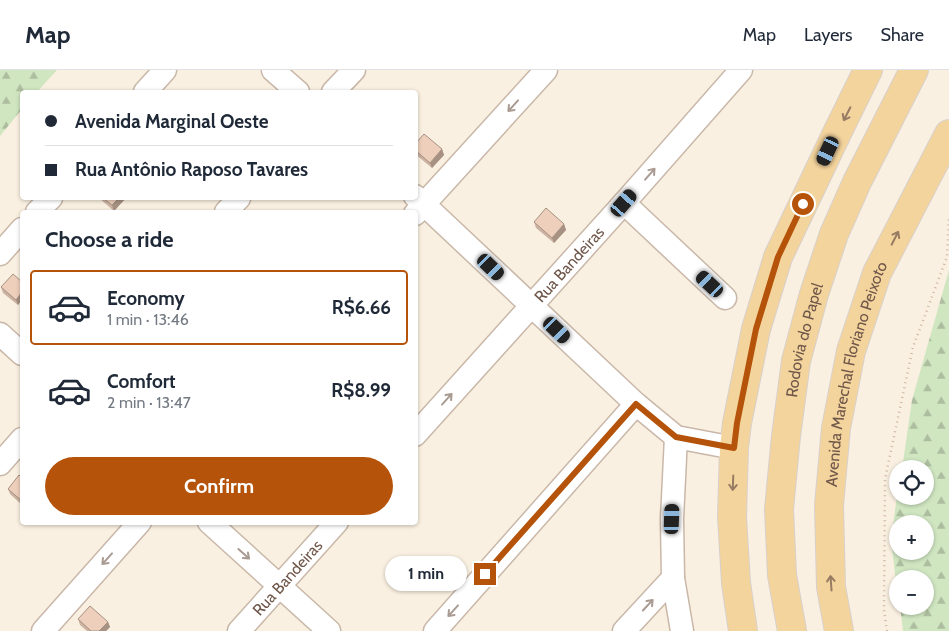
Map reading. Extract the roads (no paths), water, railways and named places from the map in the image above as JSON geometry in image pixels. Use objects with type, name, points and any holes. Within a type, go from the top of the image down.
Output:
[{"type":"main road","points":[[743,631],[736,583],[732,517],[734,448],[737,423],[756,329],[778,257],[868,70]]},
{"type":"main road","name":"Rodovia do Papel","points":[[792,631],[782,575],[779,509],[796,361],[814,294],[834,234],[856,182],[914,70]]},
{"type":"main road","name":"Avenida Marechal Floriano Peixoto","points":[[839,631],[831,587],[829,505],[836,428],[851,351],[877,273],[949,134]]},
{"type":"street","points":[[147,90],[165,70]]},
{"type":"street","points":[[273,70],[296,90]]},
{"type":"street","points":[[335,90],[354,70]]},
{"type":"street","points":[[546,70],[418,204],[531,305],[636,404],[676,437],[734,448]]},
{"type":"street","name":"Rua Bandeiras","points":[[418,432],[741,70]]},
{"type":"street","points":[[40,210],[49,200]]},
{"type":"street","points":[[228,210],[237,200]]},
{"type":"street","points":[[624,203],[725,298]]},
{"type":"street","points":[[0,254],[20,231]]},
{"type":"street","points":[[0,334],[20,352]]},
{"type":"street","points":[[435,631],[636,404]]},
{"type":"street","points":[[676,437],[672,519],[673,578],[682,631]]},
{"type":"street","points":[[0,464],[20,441]]},
{"type":"street","points":[[43,631],[137,525]]},
{"type":"street","points":[[212,525],[329,631]]},
{"type":"street","name":"Rua Bandeiras","points":[[239,631],[334,525]]},
{"type":"street","points":[[624,631],[673,578]]}]
